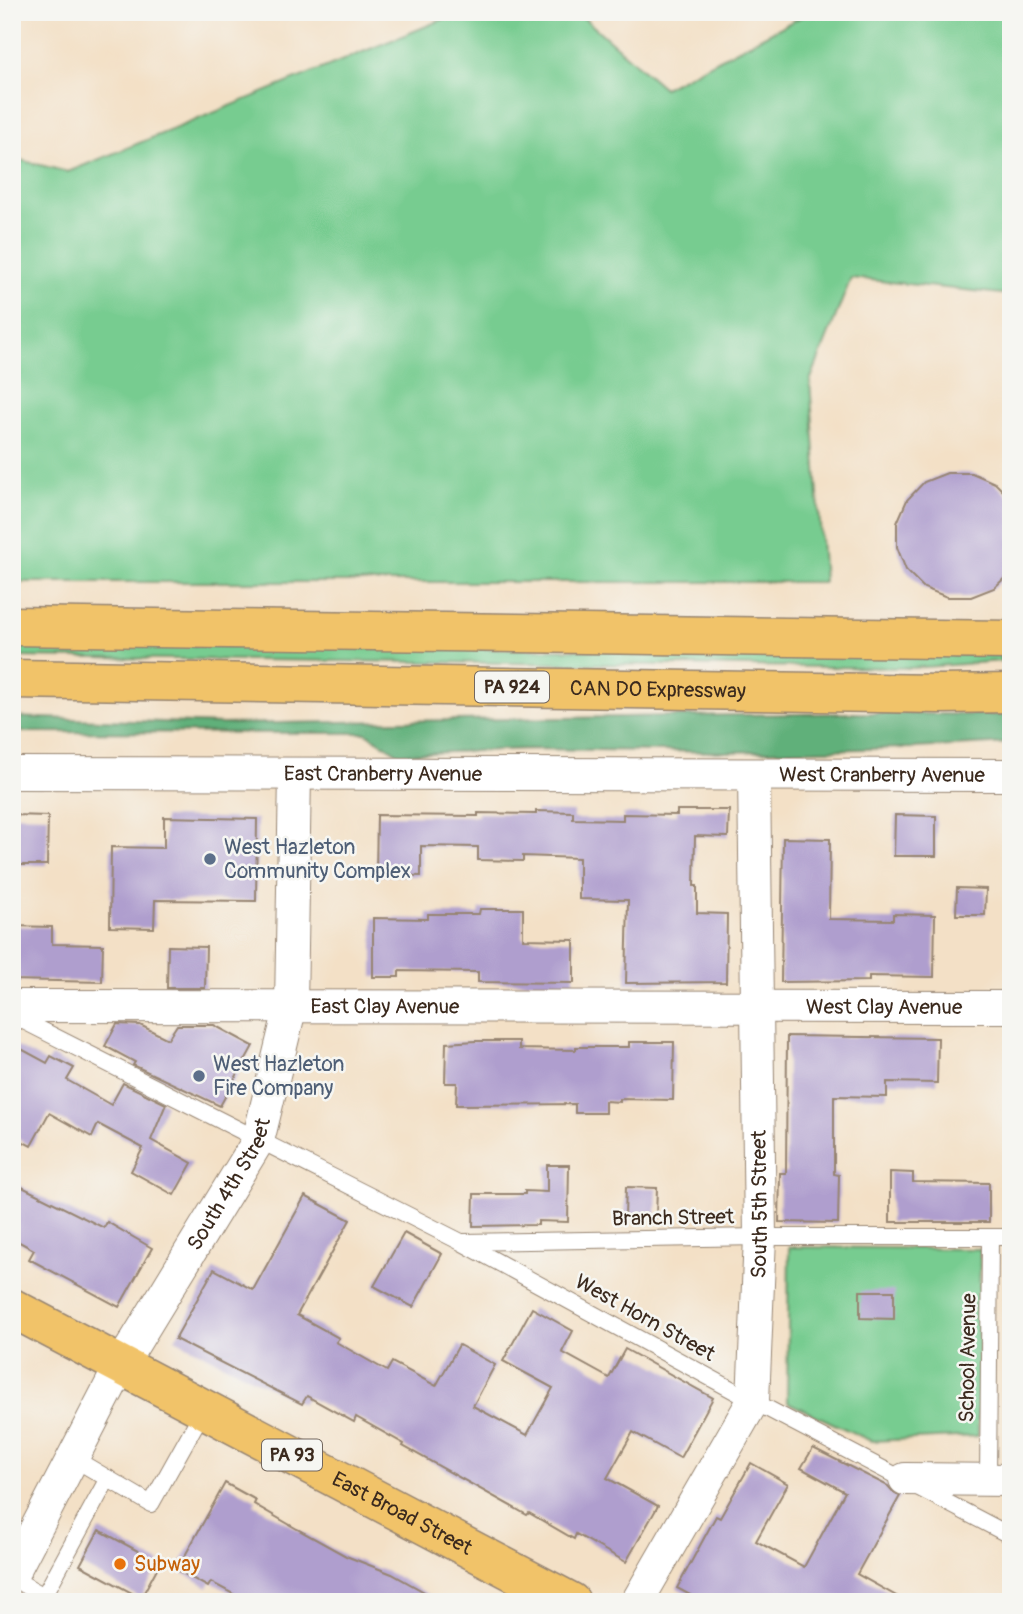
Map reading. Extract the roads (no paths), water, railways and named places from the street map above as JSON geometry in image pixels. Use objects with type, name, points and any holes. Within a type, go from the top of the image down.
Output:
[{"type":"main road","points":[[12,626],[1011,640]]},
{"type":"main road","name":"CAN DO Expressway","points":[[12,679],[1011,693]]},
{"type":"main road","name":"East Broad Street","points":[[12,1308],[571,1602]]},
{"type":"street","name":"East Cranberry Avenue","points":[[12,773],[754,775]]},
{"type":"street","name":"South 4th Street","points":[[12,1577],[121,1365],[258,1141],[291,1005],[295,774]]},
{"type":"street","name":"West Cranberry Avenue","points":[[754,775],[1011,775]]},
{"type":"street","name":"South 5th Street","points":[[637,1602],[753,1401],[761,1237],[754,775]]},
{"type":"street","name":"East Clay Avenue","points":[[12,1006],[757,1006]]},
{"type":"street","name":"West Clay Avenue","points":[[757,1006],[1011,1007]]},
{"type":"street","points":[[905,1479],[999,1480]]},
{"type":"lane","name":"West Horn Street","points":[[12,1015],[461,1242],[753,1401],[1011,1536]]},
{"type":"lane","name":"Branch Street","points":[[461,1242],[761,1237],[1011,1237]]},
{"type":"lane","name":"School Avenue","points":[[990,1237],[999,1480]]},
{"type":"lane","points":[[73,1458],[151,1504],[204,1409]]},
{"type":"lane","points":[[12,1577],[50,1599],[108,1478]]},
{"type":"place","name":"West Hazleton Community Complex","points":[[210,859]]},
{"type":"place","name":"West Hazleton Fire Company","points":[[199,1076]]},
{"type":"place","name":"Subway","points":[[120,1564]]}]
